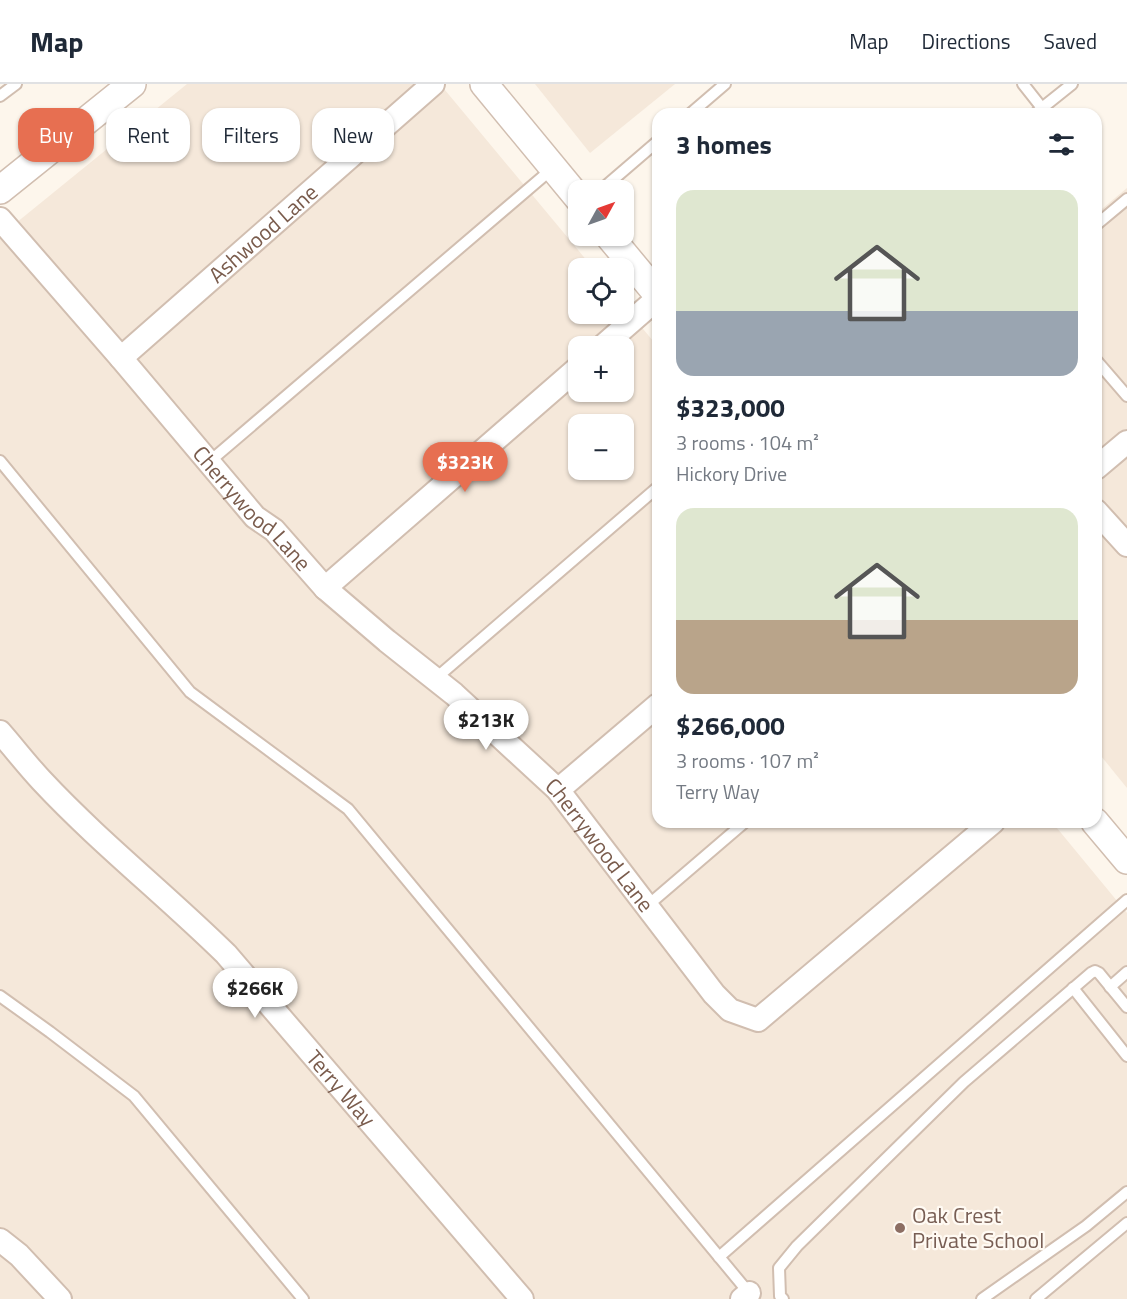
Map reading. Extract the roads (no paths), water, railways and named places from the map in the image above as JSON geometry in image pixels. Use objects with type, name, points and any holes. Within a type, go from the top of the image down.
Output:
[{"type":"street","points":[[3,182],[132,84]]},
{"type":"street","name":"Ashwood Lane","points":[[122,358],[433,84]]},
{"type":"street","points":[[483,84],[568,186]]},
{"type":"street","name":"Cherrywood Lane","points":[[0,219],[122,358],[255,517],[274,530],[325,588],[454,694],[558,790],[714,994],[730,1010],[758,1020],[986,828]]},
{"type":"street","points":[[617,246],[652,289]]},
{"type":"street","points":[[614,336],[652,301]]},
{"type":"street","points":[[325,588],[568,377]]},
{"type":"street","points":[[1102,463],[1127,442]]},
{"type":"street","points":[[1102,517],[1127,544]]},
{"type":"street","points":[[558,790],[652,710]]},
{"type":"street","name":"Terry Way","points":[[0,732],[41,780],[100,839],[186,915],[226,954],[522,1299]]},
{"type":"street","points":[[1100,828],[1127,860]]},
{"type":"street","points":[[0,1240],[19,1255],[60,1299]]},
{"type":"lane","points":[[0,96],[16,84]]},
{"type":"lane","points":[[697,108],[725,84]]},
{"type":"lane","points":[[1023,84],[1037,108]]},
{"type":"lane","points":[[1043,108],[1072,84]]},
{"type":"lane","points":[[613,180],[652,146]]},
{"type":"lane","points":[[209,462],[553,168]]},
{"type":"lane","points":[[1102,220],[1127,199]]},
{"type":"lane","points":[[1102,367],[1127,396]]},
{"type":"lane","points":[[0,461],[190,692],[348,809],[719,1257],[746,1296]]},
{"type":"lane","points":[[435,679],[652,492]]},
{"type":"lane","points":[[647,906],[738,828]]},
{"type":"lane","points":[[719,1257],[1127,900]]},
{"type":"lane","points":[[783,1299],[780,1296],[779,1268],[798,1246],[964,1082],[1072,988],[1095,971],[1127,1007]]},
{"type":"lane","points":[[1110,987],[1127,972]]},
{"type":"lane","points":[[1072,988],[1127,1056]]},
{"type":"lane","points":[[0,996],[134,1096],[303,1299]]},
{"type":"lane","points":[[982,1299],[1086,1226],[1127,1192]]},
{"type":"lane","points":[[1036,1299],[1127,1223]]},
{"type":"place","name":"Oak Crest Private School","points":[[900,1228]]}]
